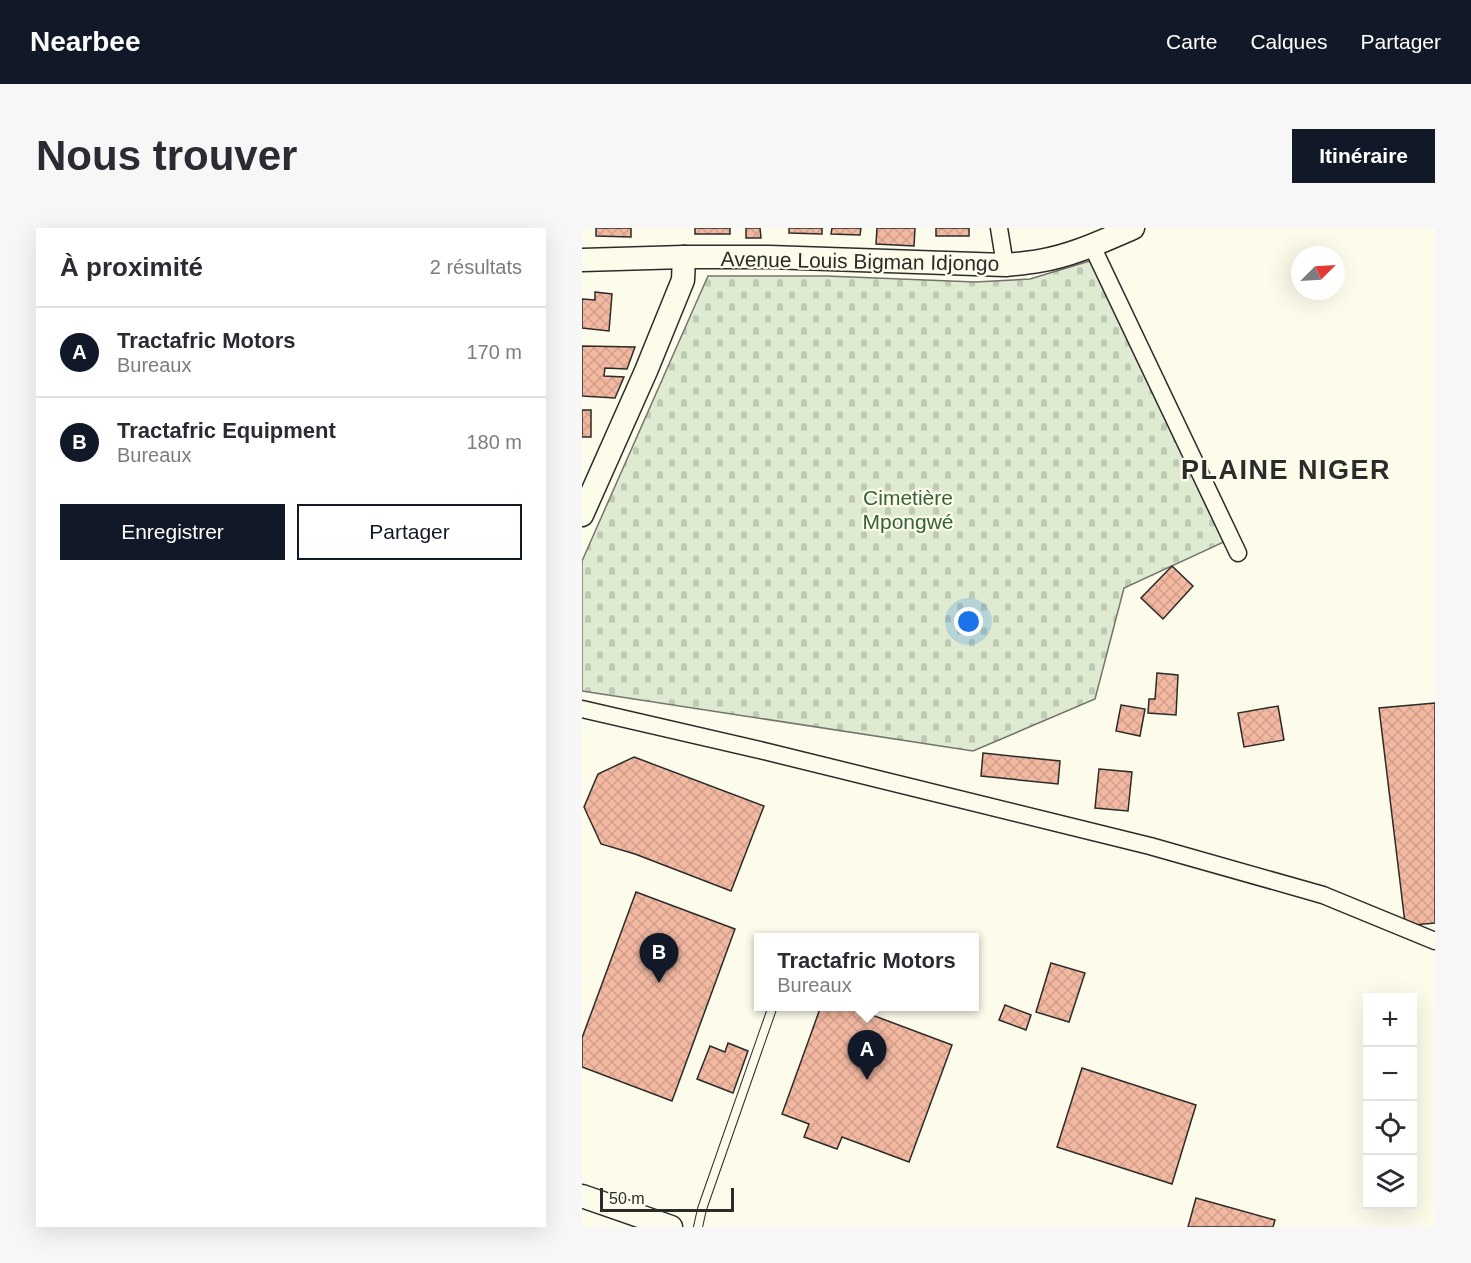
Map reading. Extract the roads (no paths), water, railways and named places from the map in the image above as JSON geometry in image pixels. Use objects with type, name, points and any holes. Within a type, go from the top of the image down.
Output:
[{"type":"main road","name":"Avenue Louis Bigman Idjongo","points":[[582,260],[684,257],[769,258],[1005,265],[1040,261],[1092,246],[1133,228]]},
{"type":"main road","points":[[582,515],[646,371],[683,280],[684,257]]},
{"type":"main road","points":[[582,1196],[671,1227]]},
{"type":"street","points":[[999,228],[1005,265]]},
{"type":"street","points":[[1092,246],[1238,553]]},
{"type":"street","points":[[582,709],[768,752],[1150,846],[1323,896],[1435,940]]},
{"type":"lane","points":[[698,1227],[702,1209],[771,1011]]},
{"type":"place","name":"Tractafric Equipment","points":[[659,983]]},
{"type":"place","name":"Tractafric Motors","points":[[867,1080]]},
{"type":"district","name":"PLAINE NIGER","points":[[1286,470]]},
{"type":"park label","name":"Cimetière Mpongwé","points":[[908,509]]}]
